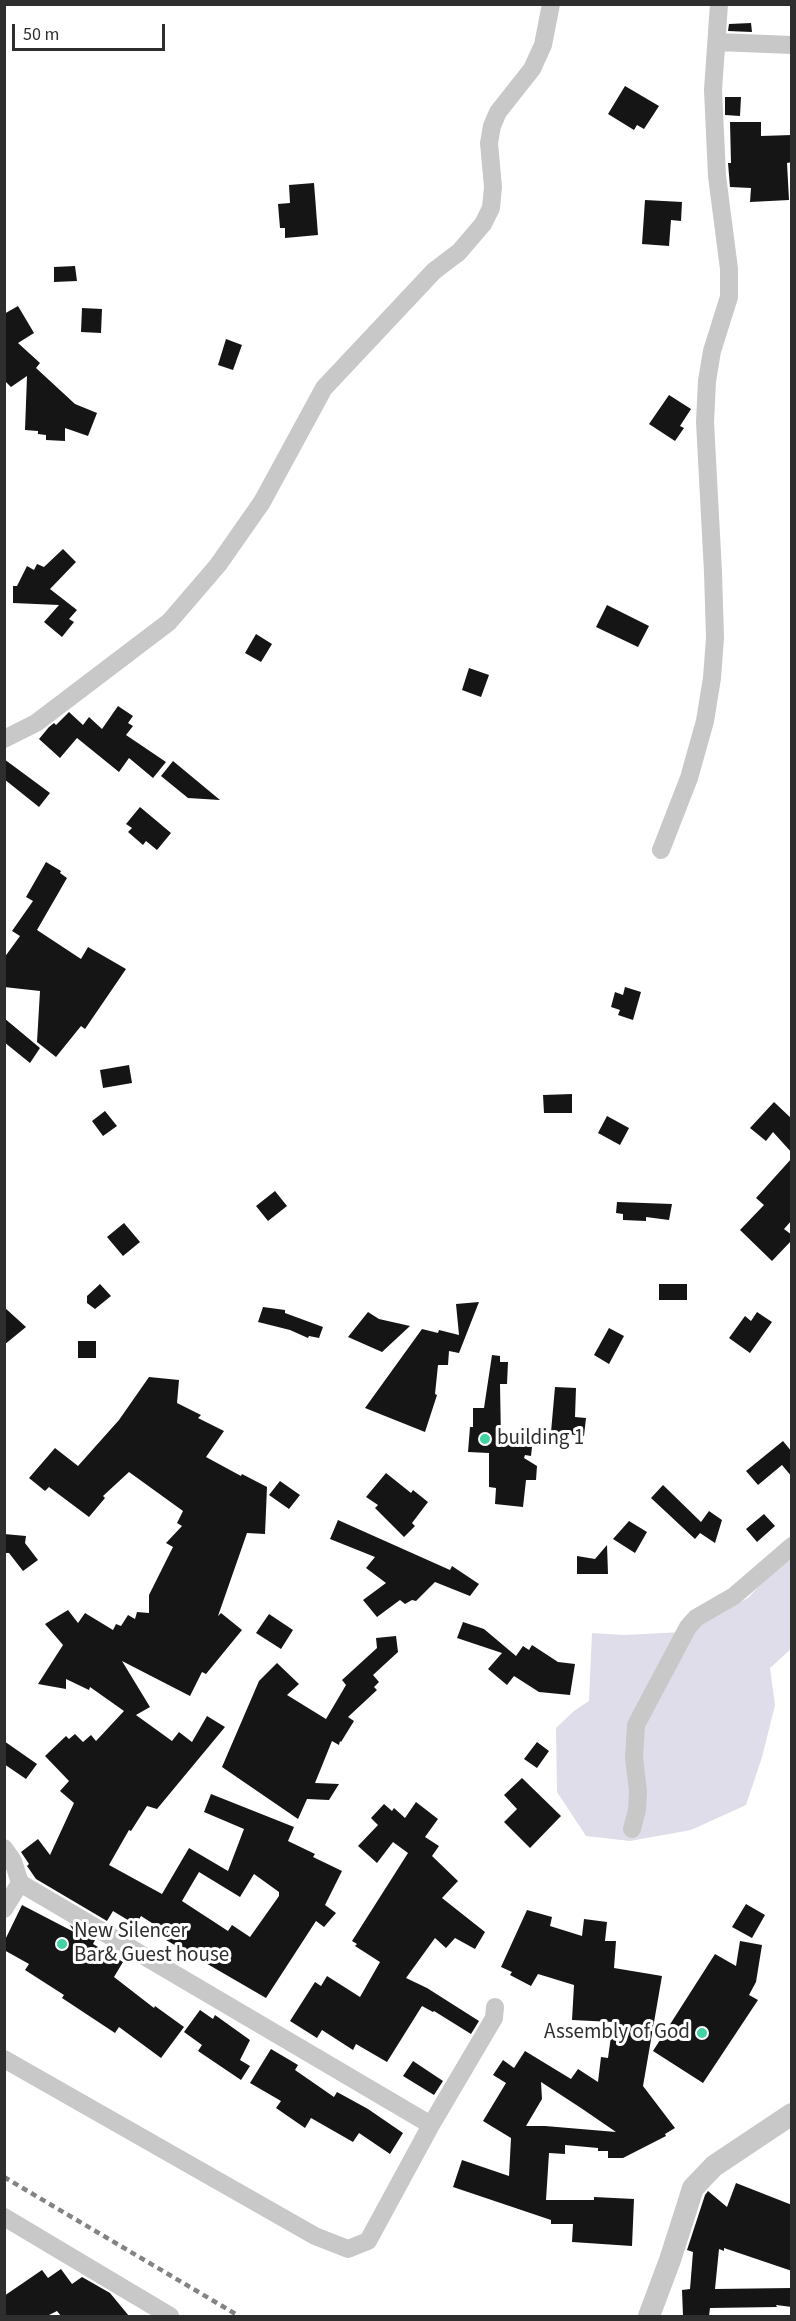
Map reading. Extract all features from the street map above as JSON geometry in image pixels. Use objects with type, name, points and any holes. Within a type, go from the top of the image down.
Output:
[{"type":"street","points":[[4,739],[36,723],[169,622],[218,565],[262,502],[324,388],[434,271],[459,252],[483,224],[491,208],[493,187],[489,143],[492,126],[498,112],[532,69],[543,45],[551,4]]},
{"type":"street","points":[[662,850],[689,778],[705,721],[712,678],[715,638],[705,422],[712,351],[729,297],[729,269],[717,165],[713,90],[719,4]]},
{"type":"street","points":[[717,42],[792,45]]},
{"type":"street","points":[[632,1829],[637,1810],[638,1791],[634,1758],[636,1725],[688,1627],[696,1618],[734,1596],[792,1546]]},
{"type":"street","points":[[4,1848],[13,1861],[20,1883],[431,2125]]},
{"type":"street","points":[[4,1909],[20,1883]]},
{"type":"street","points":[[4,2059],[315,2236],[348,2249],[368,2241],[431,2125],[494,2018],[495,2007]]},
{"type":"street","points":[[649,2316],[693,2188],[714,2166],[792,2114]]},
{"type":"street","points":[[4,2217],[170,2316]]},
{"type":"shaded area","points":[[791,1552],[791,1649],[770,1668],[775,1705],[762,1757],[746,1805],[691,1830],[630,1841],[586,1836],[557,1792],[556,1728],[589,1701],[592,1633],[624,1635],[683,1632],[748,1598]]},
{"type":"building","points":[[751,23],[752,32],[728,31],[729,24]]},
{"type":"building","points":[[625,86],[659,106],[644,129],[637,125],[634,130],[608,114]]},
{"type":"building","points":[[725,97],[741,97],[740,116],[725,115]]},
{"type":"building","points":[[730,122],[761,122],[761,136],[792,135],[792,162],[787,163],[789,200],[750,202],[751,188],[730,187],[728,163],[731,163]]},
{"type":"building","points":[[314,183],[318,235],[285,238],[285,228],[280,228],[278,204],[290,203],[289,185]]},
{"type":"building","points":[[645,200],[682,202],[681,221],[671,220],[669,246],[642,244]]},
{"type":"building","points":[[75,266],[77,281],[54,282],[54,267]]},
{"type":"building","points":[[18,306],[34,333],[18,343],[40,363],[36,368],[75,404],[97,413],[88,436],[65,428],[65,441],[46,440],[46,435],[38,434],[38,431],[25,430],[27,376],[11,387],[4,380],[4,314]]},
{"type":"building","points":[[82,308],[102,309],[101,333],[81,332]]},
{"type":"building","points":[[226,339],[242,345],[233,370],[218,365]]},
{"type":"building","points":[[669,395],[691,409],[680,426],[684,428],[675,441],[649,424]]},
{"type":"building","points":[[63,549],[76,562],[50,589],[77,610],[69,619],[74,622],[62,637],[44,622],[59,605],[13,603],[13,586],[17,586],[27,566],[34,570],[37,564],[44,567]]},
{"type":"building","points":[[607,605],[649,626],[638,647],[596,627]]},
{"type":"building","points":[[256,634],[272,644],[261,662],[245,653]]},
{"type":"building","points":[[469,668],[489,675],[481,697],[462,690]]},
{"type":"building","points":[[118,706],[133,716],[128,723],[133,726],[126,735],[166,762],[153,778],[129,758],[119,772],[77,738],[60,758],[39,739],[49,727],[54,723],[56,725],[69,712],[83,725],[89,717],[102,729]]},
{"type":"building","points":[[4,759],[50,793],[39,807],[4,779]]},
{"type":"building","points":[[173,761],[220,800],[188,798],[161,776]]},
{"type":"building","points":[[140,807],[171,833],[157,850],[146,841],[143,845],[128,832],[132,828],[126,824]]},
{"type":"building","points":[[46,862],[61,871],[60,873],[67,878],[37,930],[81,959],[88,947],[126,969],[85,1029],[81,1026],[56,1057],[37,1042],[40,991],[4,987],[4,958],[20,936],[12,931],[33,901],[26,897]]},
{"type":"building","points":[[625,987],[641,992],[633,1020],[618,1015],[620,1010],[611,1007],[615,992],[623,995]]},
{"type":"building","points":[[4,1018],[40,1048],[30,1063],[4,1042]]},
{"type":"building","points":[[129,1065],[132,1083],[103,1088],[100,1070]]},
{"type":"building","points":[[572,1094],[572,1113],[544,1113],[543,1095]]},
{"type":"building","points":[[774,1102],[792,1119],[792,1153],[773,1132],[766,1141],[750,1128]]},
{"type":"building","points":[[105,1111],[117,1126],[103,1136],[92,1121]]},
{"type":"building","points":[[607,1116],[629,1128],[620,1145],[598,1133]]},
{"type":"building","points":[[792,1158],[792,1220],[784,1229],[792,1235],[792,1240],[772,1261],[740,1230],[764,1205],[756,1198]]},
{"type":"building","points":[[275,1191],[287,1206],[268,1221],[256,1206]]},
{"type":"building","points":[[617,1202],[672,1204],[669,1220],[646,1217],[646,1221],[623,1220],[623,1214],[616,1213]]},
{"type":"building","points":[[124,1223],[140,1242],[123,1256],[107,1237]]},
{"type":"building","points":[[100,1284],[111,1296],[95,1309],[87,1303],[87,1296]]},
{"type":"building","points":[[659,1284],[687,1284],[687,1300],[659,1300]]},
{"type":"building","points":[[479,1302],[459,1353],[449,1351],[448,1365],[438,1365],[435,1394],[437,1395],[425,1432],[365,1408],[422,1329],[459,1335],[456,1304]]},
{"type":"building","points":[[4,1307],[26,1327],[4,1345]]},
{"type":"building","points":[[263,1307],[285,1310],[285,1313],[323,1327],[319,1338],[309,1336],[308,1338],[290,1330],[258,1322]]},
{"type":"building","points":[[368,1312],[379,1319],[410,1326],[382,1352],[348,1337]]},
{"type":"building","points":[[757,1312],[772,1322],[750,1353],[729,1338],[745,1316],[751,1321]]},
{"type":"building","points":[[609,1328],[624,1336],[609,1364],[594,1355]]},
{"type":"building","points":[[78,1341],[96,1341],[96,1358],[78,1358]]},
{"type":"building","points":[[492,1355],[500,1356],[500,1362],[508,1362],[507,1384],[500,1384],[501,1440],[532,1447],[531,1456],[525,1455],[524,1458],[537,1466],[536,1480],[526,1480],[523,1507],[495,1504],[496,1488],[489,1487],[489,1453],[468,1452],[470,1427],[473,1427],[473,1408],[484,1408]]},
{"type":"building","points":[[149,1377],[179,1380],[177,1403],[201,1415],[198,1418],[224,1431],[206,1457],[267,1487],[265,1534],[247,1533],[218,1616],[221,1613],[242,1630],[206,1674],[202,1672],[190,1696],[122,1661],[150,1707],[136,1715],[172,1741],[179,1732],[192,1742],[207,1716],[225,1727],[157,1809],[147,1806],[131,1831],[129,1830],[109,1865],[162,1894],[189,1848],[228,1871],[244,1829],[204,1812],[211,1794],[294,1827],[288,1841],[315,1854],[313,1857],[342,1871],[325,1905],[336,1913],[324,1927],[316,1921],[266,1998],[166,1940],[169,1934],[141,1916],[136,1925],[113,1911],[107,1921],[36,1879],[21,1852],[38,1839],[50,1855],[74,1803],[60,1791],[69,1781],[45,1756],[66,1736],[69,1739],[75,1734],[83,1742],[91,1735],[96,1741],[124,1711],[90,1687],[89,1690],[66,1679],[66,1689],[38,1684],[63,1645],[45,1624],[68,1610],[78,1623],[85,1613],[113,1630],[116,1624],[121,1626],[128,1615],[135,1619],[137,1612],[149,1613],[149,1595],[173,1547],[166,1543],[182,1526],[177,1523],[183,1511],[129,1472],[103,1496],[105,1498],[89,1517],[49,1487],[45,1491],[29,1478],[55,1448],[78,1466],[119,1420]],"holes":[[[199,1872],[240,1897],[254,1874],[279,1892],[279,1896],[250,1937],[232,1925],[228,1931],[182,1901]]]},
{"type":"building","points":[[555,1387],[576,1388],[575,1417],[586,1418],[584,1436],[551,1432]]},
{"type":"building","points":[[783,1441],[792,1452],[792,1477],[782,1465],[758,1485],[746,1471]]},
{"type":"building","points":[[386,1473],[411,1493],[413,1490],[428,1502],[412,1523],[415,1526],[404,1537],[375,1508],[378,1505],[366,1497]]},
{"type":"building","points":[[280,1481],[300,1495],[289,1509],[269,1495]]},
{"type":"building","points":[[663,1485],[701,1522],[709,1511],[722,1520],[715,1543],[700,1533],[695,1539],[651,1498]]},
{"type":"building","points":[[764,1514],[775,1526],[757,1542],[746,1529]]},
{"type":"building","points":[[338,1520],[450,1570],[452,1566],[479,1584],[470,1596],[435,1582],[416,1601],[412,1600],[405,1604],[400,1600],[377,1617],[363,1600],[386,1583],[366,1568],[375,1557],[330,1539]]},
{"type":"building","points":[[629,1521],[647,1532],[635,1553],[613,1539]]},
{"type":"building","points":[[4,1534],[26,1536],[25,1543],[38,1560],[23,1571],[9,1553],[4,1553]]},
{"type":"building","points":[[607,1545],[608,1574],[577,1574],[577,1556],[595,1559]]},
{"type":"building","points":[[269,1614],[293,1630],[281,1649],[256,1633]]},
{"type":"building","points":[[463,1622],[484,1629],[516,1656],[523,1646],[529,1650],[532,1645],[558,1662],[575,1664],[570,1695],[539,1692],[514,1676],[507,1685],[488,1669],[502,1653],[457,1638]]},
{"type":"building","points":[[396,1636],[398,1652],[373,1675],[379,1682],[374,1687],[377,1690],[348,1717],[354,1721],[339,1745],[332,1741],[315,1783],[339,1784],[329,1800],[307,1799],[298,1819],[222,1767],[259,1681],[277,1663],[299,1684],[287,1695],[326,1719],[346,1685],[342,1680],[377,1648],[376,1638]]},
{"type":"building","points":[[4,1741],[37,1764],[26,1779],[4,1764]]},
{"type":"building","points":[[537,1742],[549,1751],[537,1768],[524,1759]]},
{"type":"building","points":[[522,1778],[561,1816],[530,1848],[504,1822],[517,1809],[504,1795]]},
{"type":"building","points":[[416,1802],[438,1819],[425,1837],[439,1846],[432,1856],[458,1881],[442,1898],[485,1932],[475,1949],[455,1938],[446,1948],[435,1938],[406,1978],[427,1988],[479,2021],[471,2034],[422,2006],[387,2062],[356,2044],[353,2050],[322,2030],[317,2038],[290,2021],[315,1982],[321,1986],[327,1976],[360,1997],[380,1962],[355,1946],[357,1944],[352,1941],[408,1853],[393,1842],[377,1863],[358,1846],[378,1825],[371,1818],[384,1804],[392,1811],[394,1808],[405,1818]]},
{"type":"building","points":[[746,1904],[765,1915],[752,1938],[732,1927]]},
{"type":"building","points":[[22,1905],[74,1932],[70,1925],[95,1940],[93,1944],[123,1962],[114,1977],[154,2008],[155,2006],[184,2027],[161,2058],[119,2027],[115,2033],[62,1998],[64,1995],[25,1970],[29,1964],[4,1950],[4,1942]]},
{"type":"building","points":[[527,1910],[552,1917],[550,1926],[582,1936],[584,1919],[607,1922],[605,1941],[616,1941],[614,1968],[662,1976],[643,2086],[675,2128],[665,2134],[666,2136],[623,2158],[608,2158],[608,2151],[598,2151],[598,2148],[565,2145],[565,2154],[549,2153],[546,2200],[594,2200],[594,2197],[634,2199],[632,2246],[572,2242],[573,2224],[551,2224],[551,2220],[453,2187],[462,2160],[509,2176],[511,2138],[483,2121],[506,2083],[493,2075],[503,2060],[514,2068],[525,2051],[571,2079],[578,2069],[598,2082],[601,2057],[608,2058],[613,2022],[572,2020],[574,1985],[538,1974],[531,1986],[510,1975],[512,1972],[501,1967]],"holes":[[[541,2082],[616,2132],[526,2126],[542,2099]]]},
{"type":"building","points":[[740,1941],[762,1945],[756,1982],[749,1995],[758,2000],[703,2083],[653,2051],[715,1954],[736,1966]]},
{"type":"building","points":[[200,2010],[213,2019],[215,2015],[250,2040],[240,2060],[250,2066],[241,2080],[198,2051],[202,2045],[184,2032]]},
{"type":"building","points":[[271,2049],[298,2065],[295,2070],[334,2097],[337,2092],[368,2109],[403,2133],[390,2154],[359,2133],[353,2142],[311,2118],[305,2128],[276,2108],[281,2101],[250,2083]]},
{"type":"building","points":[[413,2061],[443,2081],[434,2095],[403,2076]]},
{"type":"building","points":[[736,2183],[792,2205],[792,2271],[724,2248],[724,2251],[719,2249],[715,2289],[792,2288],[792,2307],[776,2305],[777,2307],[710,2308],[709,2316],[683,2316],[682,2290],[690,2289],[693,2252],[687,2250],[705,2195],[708,2191],[727,2207]]},
{"type":"building","points":[[61,2269],[72,2284],[82,2277],[110,2293],[129,2316],[61,2316],[57,2311],[47,2316],[4,2316],[4,2296],[42,2270],[48,2278]]},
{"type":"railway","points":[[4,2177],[239,2316]]},
{"type":"place","name":"building 1","points":[[485,1439]]},
{"type":"place","name":"New Silencer Bar& Guest house","points":[[62,1944]]},
{"type":"place","name":"Assembly of God","points":[[702,2033]]}]
